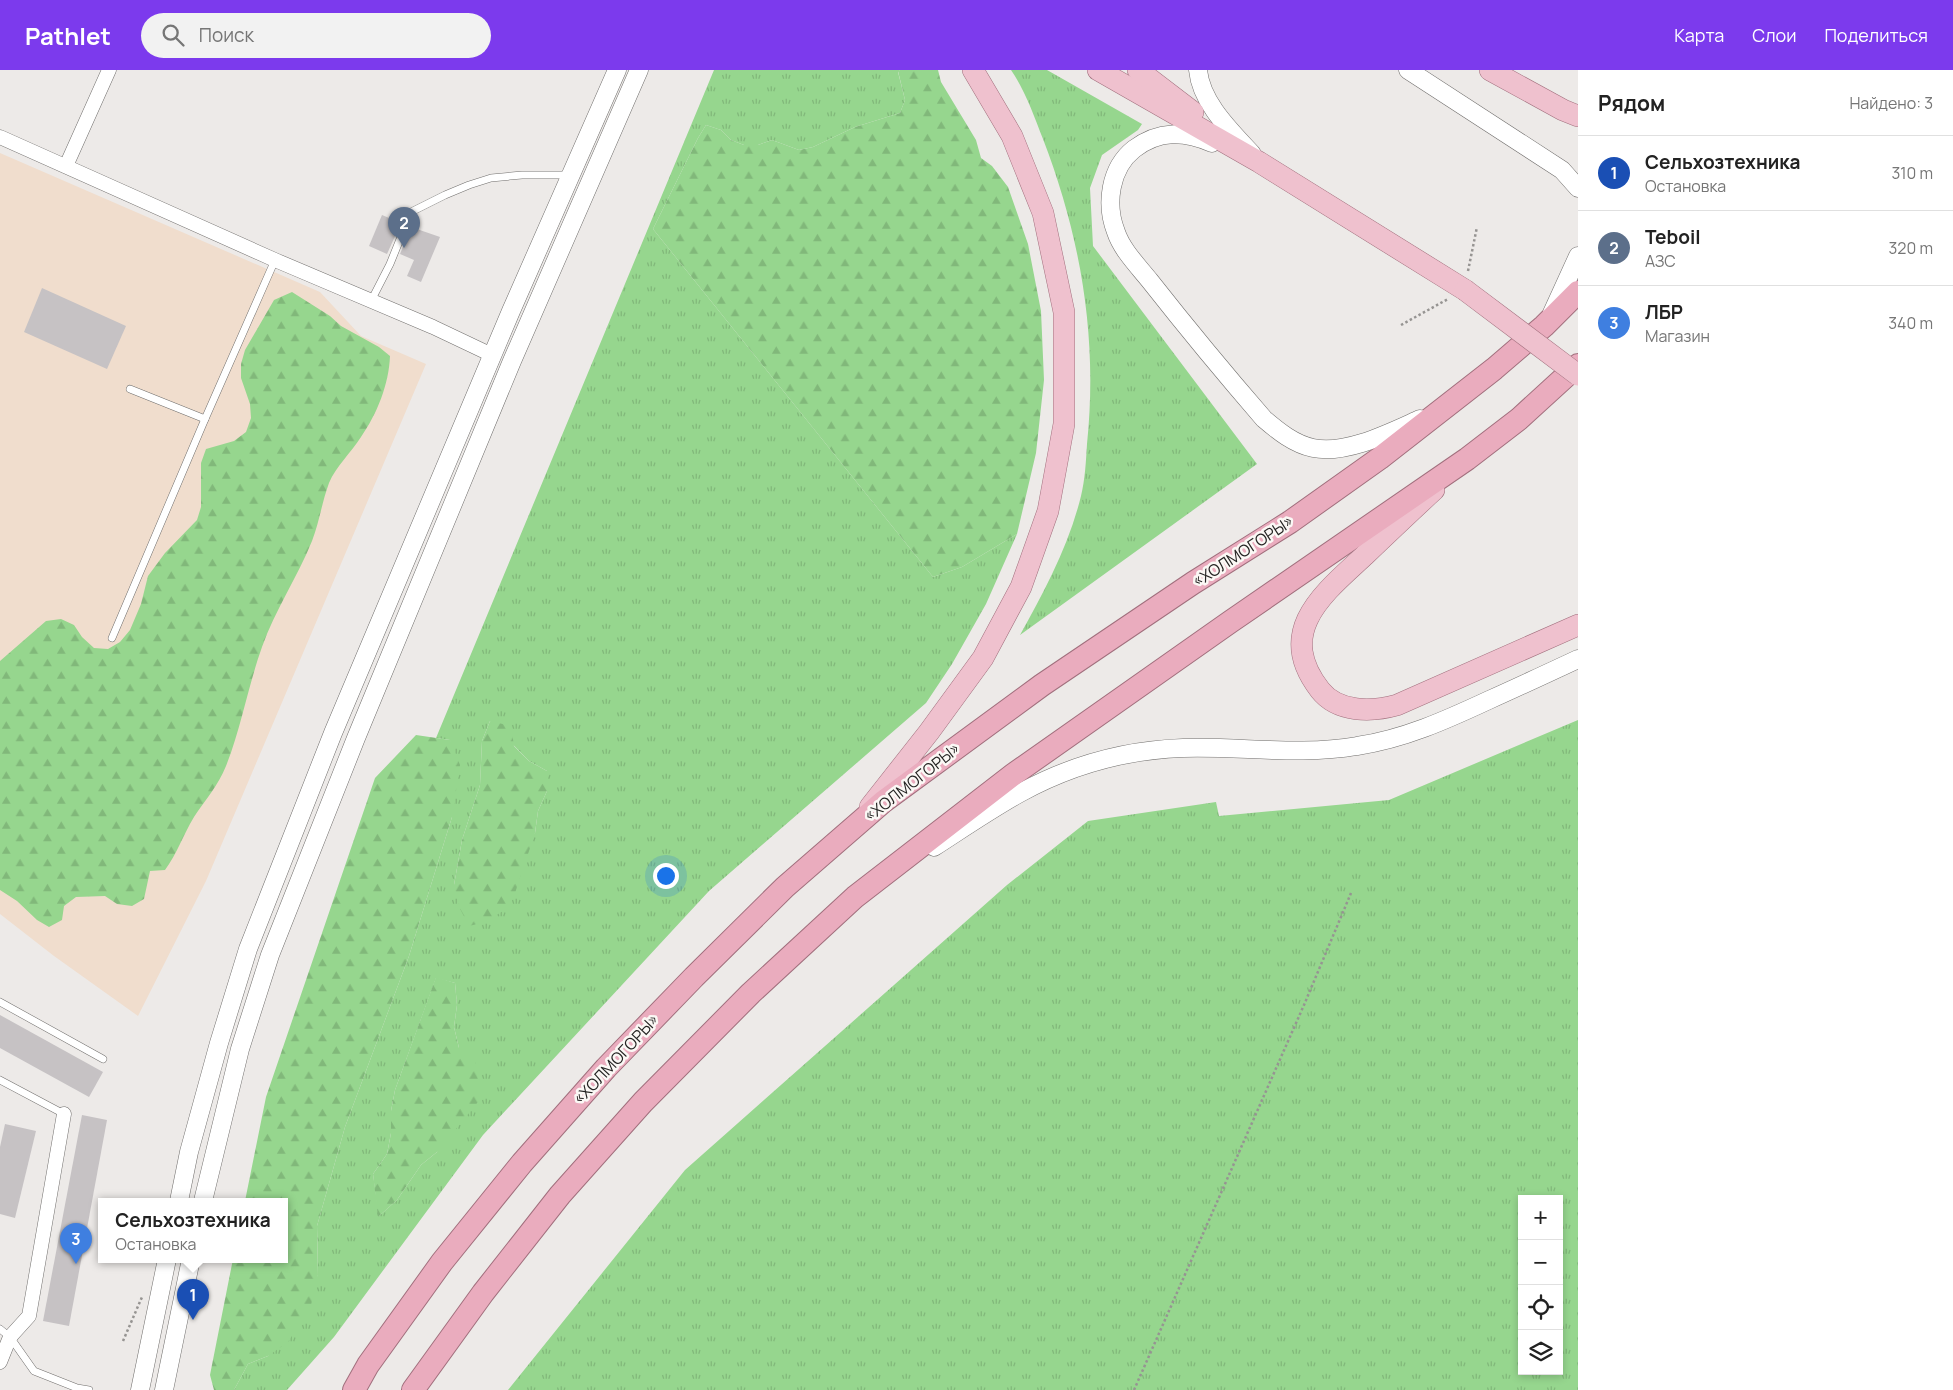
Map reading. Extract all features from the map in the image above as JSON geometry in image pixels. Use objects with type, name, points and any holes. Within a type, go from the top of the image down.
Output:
[{"type":"highway","name":"«ХОЛМОГОРЫ»","points":[[354,1390],[368,1365],[442,1262],[522,1163],[606,1068],[694,977],[786,887],[884,801],[1042,685],[1185,588],[1290,522],[1380,458],[1450,404],[1544,326],[1578,292]]},
{"type":"highway","points":[[413,1390],[483,1293],[548,1210],[643,1102],[751,993],[855,897],[1014,774],[1467,459],[1519,419],[1578,365]]},
{"type":"main road","points":[[853,829],[929,732],[983,658],[1021,587],[1048,511],[1064,424],[1064,312],[1042,213],[1012,136],[973,70]]},
{"type":"main road","points":[[1098,70],[1259,162],[1465,290],[1578,375]]},
{"type":"main road","points":[[1138,70],[1259,162]]},
{"type":"main road","points":[[1490,70],[1563,110],[1578,116]]},
{"type":"main road","points":[[1467,459],[1343,575],[1312,608],[1302,636],[1302,654],[1311,678],[1321,692],[1349,708],[1363,710],[1381,709],[1418,697],[1578,625]]},
{"type":"street","points":[[66,166],[109,70]]},
{"type":"street","points":[[180,1198],[214,1061],[248,949],[333,733],[492,355],[617,70]]},
{"type":"street","points":[[204,1198],[240,1049],[270,955],[360,729],[530,319],[639,70]]},
{"type":"street","points":[[1198,70],[1203,89],[1220,118],[1259,162]]},
{"type":"street","points":[[1408,70],[1562,170],[1578,188]]},
{"type":"street","points":[[1259,162],[1186,134],[1155,136],[1143,142],[1122,162],[1112,185],[1110,196],[1112,222],[1122,245],[1264,419],[1300,444],[1323,449],[1349,446],[1382,436],[1450,404]]},
{"type":"street","points":[[0,137],[275,260],[433,327],[492,355]]},
{"type":"street","points":[[1544,326],[1553,312],[1578,256]]},
{"type":"street","points":[[855,897],[1020,793],[1073,768],[1128,754],[1156,750],[1215,748],[1330,750],[1387,740],[1414,733],[1453,717],[1578,659]]},
{"type":"street","points":[[0,1362],[5,1333],[28,1316],[64,1114]]},
{"type":"street","points":[[140,1390],[166,1263]]},
{"type":"street","points":[[164,1390],[190,1263]]},
{"type":"street","points":[[341,1390],[368,1365]]},
{"type":"lane","points":[[371,301],[390,264],[411,212],[445,195],[491,178],[522,175],[570,175]]},
{"type":"lane","points":[[112,638],[204,419],[275,260]]},
{"type":"lane","points":[[130,389],[204,419]]},
{"type":"lane","points":[[0,1002],[103,1058]]},
{"type":"lane","points":[[0,1080],[64,1114]]},
{"type":"lane","points":[[5,1333],[34,1371],[77,1388],[89,1390]]},
{"type":"path","points":[[1401,325],[1465,290],[1477,227]]},
{"type":"path","points":[[1134,1390],[1304,1005],[1351,893]]},
{"type":"path","points":[[123,1341],[144,1290]]},
{"type":"shaded area","points":[[0,153],[320,292],[361,336],[426,364],[206,881],[138,1016],[54,956],[0,914]]},
{"type":"green space","points":[[714,70],[900,70],[898,72],[905,100],[900,113],[855,127],[813,147],[799,150],[772,140],[758,145],[744,145],[731,140],[721,130],[706,125],[653,229],[933,577],[962,567],[1017,534],[986,604],[952,664],[926,703],[709,891],[483,1135],[334,1337],[287,1390],[234,1390],[248,1364],[268,1356],[318,1275],[317,1226],[345,1127],[409,956],[452,817],[450,740],[436,738]],"holes":[[[490,721],[529,761],[547,771],[547,791],[538,811],[535,833],[454,885],[462,840],[480,785],[482,741]],[[436,978],[455,983],[457,1005],[454,1027],[459,1048],[437,1152],[421,1165],[397,1200],[379,1216],[373,1174],[387,1154],[395,1090]]]},
{"type":"green space","points":[[938,70],[941,82],[976,140],[981,158],[992,166],[1008,187],[1028,244],[1041,311],[1044,380],[1036,453],[1017,534],[962,567],[933,577],[653,229],[706,125],[721,130],[731,140],[744,145],[758,145],[772,140],[799,150],[813,147],[855,127],[900,113],[905,100],[898,71]]},
{"type":"green space","points":[[1011,70],[1047,70],[1142,124],[1138,130],[1102,155],[1090,188],[1093,246],[1257,464],[1020,635],[1047,585],[1063,550],[1081,496],[1090,405],[1090,366],[1088,327],[1077,251],[1056,176],[1036,121],[1025,95]]},
{"type":"green space","points":[[292,292],[330,316],[341,326],[379,347],[390,356],[385,388],[377,409],[367,428],[329,483],[312,541],[273,620],[262,647],[226,766],[194,817],[169,864],[165,870],[150,871],[144,899],[132,906],[117,904],[105,896],[76,897],[64,906],[62,920],[49,927],[37,920],[17,901],[0,890],[0,661],[46,621],[61,619],[74,625],[82,637],[94,648],[108,649],[120,642],[130,630],[141,604],[148,576],[165,553],[197,520],[201,507],[201,463],[206,449],[234,441],[246,432],[251,418],[250,404],[241,378],[241,364],[245,350],[274,300]]},
{"type":"green space","points":[[1578,720],[1578,1390],[508,1390],[685,1170],[1007,885],[1088,821],[1216,802],[1219,816],[1389,800]]},
{"type":"green space","points":[[490,721],[511,726],[514,746],[529,761],[547,771],[547,791],[538,811],[535,833],[515,893],[503,911],[485,922],[469,926],[459,907],[454,885],[462,840],[480,785],[482,741]]},
{"type":"green space","points":[[416,735],[450,740],[460,765],[452,817],[409,956],[345,1127],[317,1226],[318,1275],[311,1305],[288,1342],[268,1356],[248,1364],[234,1390],[214,1390],[210,1375],[232,1263],[288,1263],[288,1198],[246,1198],[266,1097],[375,778]]},
{"type":"green space","points":[[436,977],[455,983],[457,1005],[454,1027],[459,1048],[475,1059],[478,1080],[478,1102],[437,1152],[421,1165],[397,1200],[378,1217],[373,1174],[387,1154],[395,1090]]},
{"type":"building","points":[[382,215],[401,223],[387,254],[369,246]]},
{"type":"building","points":[[411,227],[440,237],[421,282],[407,276],[414,260],[400,254]]},
{"type":"building","points":[[42,288],[126,326],[107,369],[24,332]]},
{"type":"building","points":[[0,1015],[103,1072],[89,1097],[0,1048]]},
{"type":"building","points":[[82,1115],[107,1120],[69,1326],[43,1321]]},
{"type":"building","points":[[5,1124],[36,1131],[15,1218],[0,1214],[0,1147]]},
{"type":"place","name":"Teboil","points":[[404,248]]},
{"type":"place","name":"ЛБР","points":[[76,1264]]},
{"type":"place","name":"Сельхозтехника","points":[[193,1320]]}]
